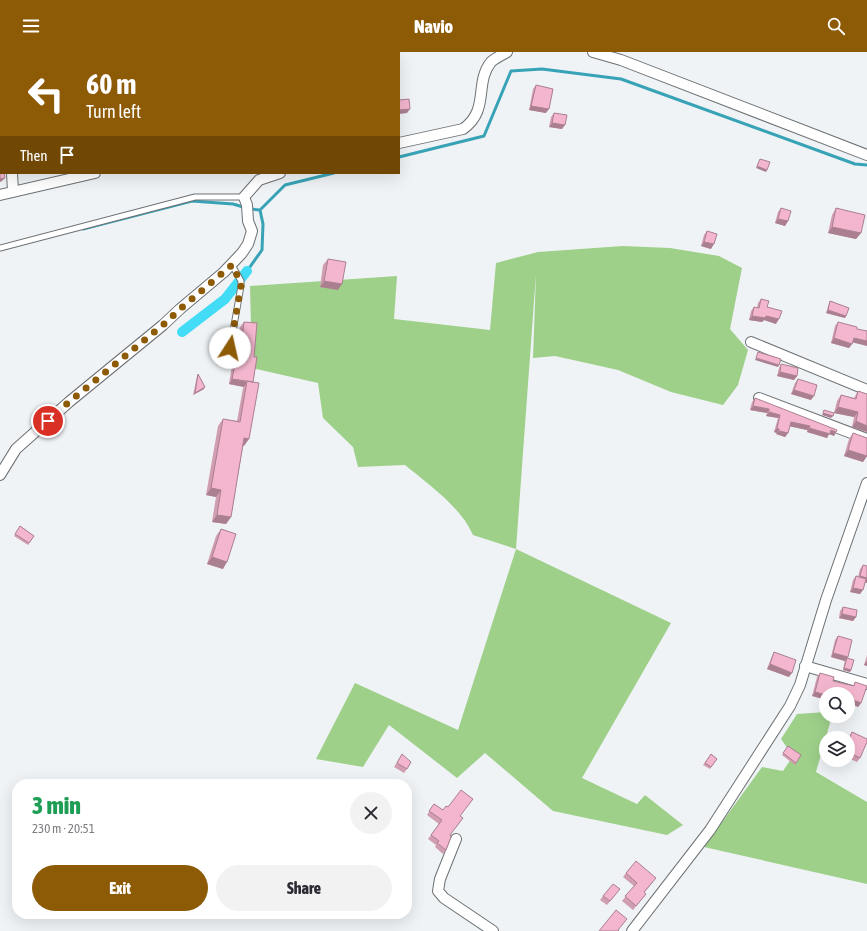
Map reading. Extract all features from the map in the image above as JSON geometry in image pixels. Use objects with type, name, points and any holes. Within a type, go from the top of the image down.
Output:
[{"type":"street","points":[[400,143],[463,129],[471,124],[476,116],[481,100],[482,83],[485,71],[492,61],[507,52]]},
{"type":"street","points":[[593,52],[620,60],[867,154]]},
{"type":"street","points":[[12,174],[13,192]]},
{"type":"street","points":[[0,195],[91,174]]},
{"type":"street","points":[[0,475],[16,449],[69,402],[233,266],[248,244],[252,231],[248,221],[246,201],[259,180],[277,174]]},
{"type":"street","points":[[751,342],[867,390]]},
{"type":"street","points":[[759,398],[867,438]]},
{"type":"street","points":[[632,931],[710,830],[790,706],[800,685],[826,600],[867,483]]},
{"type":"street","points":[[805,666],[867,684]]},
{"type":"street","points":[[456,839],[440,879],[438,891],[444,898],[493,931]]},
{"type":"lane","points":[[0,248],[195,197],[246,201]]},
{"type":"lane","points":[[230,348],[241,286],[233,266]]},
{"type":"green space","points":[[623,246],[670,248],[719,256],[742,268],[730,329],[748,350],[738,385],[723,405],[671,392],[618,370],[555,356],[533,358],[536,274],[516,549],[473,535],[461,515],[433,488],[405,465],[358,467],[353,447],[323,418],[318,383],[252,368],[250,286],[397,276],[394,319],[490,330],[496,263],[538,252]]},
{"type":"green space","points":[[516,549],[671,623],[582,778],[637,804],[645,795],[683,825],[667,835],[553,811],[485,753],[457,778],[389,725],[363,767],[316,759],[355,683],[458,730]]},
{"type":"green space","points":[[819,712],[819,723],[830,723],[828,731],[819,731],[819,762],[816,772],[867,802],[867,884],[704,847],[762,767],[783,771],[793,756],[781,739],[797,714]]},
{"type":"building","points":[[536,85],[553,89],[549,109],[531,106]]},
{"type":"building","points":[[409,99],[410,109],[400,110],[400,100]]},
{"type":"building","points":[[554,113],[567,115],[565,125],[552,123]]},
{"type":"building","points":[[760,159],[770,162],[767,170],[757,166]]},
{"type":"building","points":[[0,174],[4,174],[5,178],[0,179]]},
{"type":"building","points":[[781,208],[791,211],[788,221],[778,219]]},
{"type":"building","points":[[836,208],[865,215],[861,233],[832,227]]},
{"type":"building","points":[[707,231],[717,234],[714,244],[704,242]]},
{"type":"building","points":[[328,259],[346,262],[342,284],[324,281]]},
{"type":"building","points":[[761,299],[769,301],[767,307],[782,311],[779,319],[766,316],[765,318],[752,316],[754,307],[759,308]]},
{"type":"building","points":[[830,301],[849,308],[846,316],[828,310]]},
{"type":"building","points":[[244,322],[257,323],[254,357],[257,357],[253,382],[232,379],[237,354],[240,354]]},
{"type":"building","points":[[838,322],[867,331],[867,341],[854,338],[852,344],[834,338]]},
{"type":"building","points":[[758,352],[781,359],[779,365],[756,358]]},
{"type":"building","points":[[781,364],[798,368],[797,376],[780,372]]},
{"type":"building","points":[[198,374],[205,387],[195,393]]},
{"type":"building","points":[[798,379],[817,385],[814,396],[794,390]]},
{"type":"building","points":[[247,381],[259,383],[249,439],[244,438],[231,517],[217,515],[221,490],[211,488],[223,419],[240,422]]},
{"type":"building","points":[[858,391],[867,394],[867,426],[856,421],[858,412],[838,407],[841,395],[856,399]]},
{"type":"building","points":[[755,398],[837,430],[836,432],[831,430],[830,434],[809,428],[810,426],[791,422],[788,433],[779,431],[777,428],[780,415],[769,412],[769,409],[753,406]]},
{"type":"building","points":[[824,410],[834,413],[833,416],[823,413]]},
{"type":"building","points":[[853,433],[867,438],[867,456],[848,450]]},
{"type":"building","points":[[20,526],[34,536],[29,543],[15,534]]},
{"type":"building","points":[[221,529],[236,534],[227,562],[212,557]]},
{"type":"building","points":[[863,565],[867,566],[867,578],[860,576]]},
{"type":"building","points":[[856,576],[866,579],[863,590],[853,588]]},
{"type":"building","points":[[843,607],[857,610],[856,617],[842,614]]},
{"type":"building","points":[[838,636],[852,640],[848,657],[833,653]]},
{"type":"building","points":[[774,652],[796,660],[792,673],[770,664]]},
{"type":"building","points":[[847,658],[854,660],[851,670],[844,668]]},
{"type":"building","points":[[820,673],[834,677],[833,681],[854,686],[855,682],[867,686],[861,703],[855,701],[855,687],[819,687],[819,693],[815,692]]},
{"type":"building","points":[[855,733],[867,739],[860,758],[855,756]]},
{"type":"building","points":[[788,746],[801,755],[796,763],[783,753]]},
{"type":"building","points":[[402,754],[411,762],[407,769],[397,763]]},
{"type":"building","points":[[711,754],[717,759],[711,767],[705,763]]},
{"type":"building","points":[[461,790],[473,799],[460,816],[463,818],[450,835],[451,837],[446,850],[437,843],[439,841],[431,835],[442,820],[429,811],[434,804],[443,810],[446,806],[448,807]]},
{"type":"building","points":[[636,861],[656,878],[644,892],[646,894],[636,906],[625,896],[637,883],[626,873]]},
{"type":"building","points":[[613,884],[620,889],[610,901],[603,896]]},
{"type":"building","points":[[616,910],[627,919],[618,930],[619,931],[599,931]]},
{"type":"waterway","points":[[400,157],[484,136],[511,71],[542,69],[621,79],[855,164],[867,165]]},
{"type":"waterway","points":[[247,271],[262,250],[263,224],[260,210],[285,185],[330,174]]},
{"type":"waterway","points":[[83,229],[192,201],[233,204],[260,210]]},
{"type":"waterway","points":[[182,332],[225,299],[247,271]]},
{"type":"route","points":[[48,421],[232,265],[241,282],[241,286],[230,348]]}]
